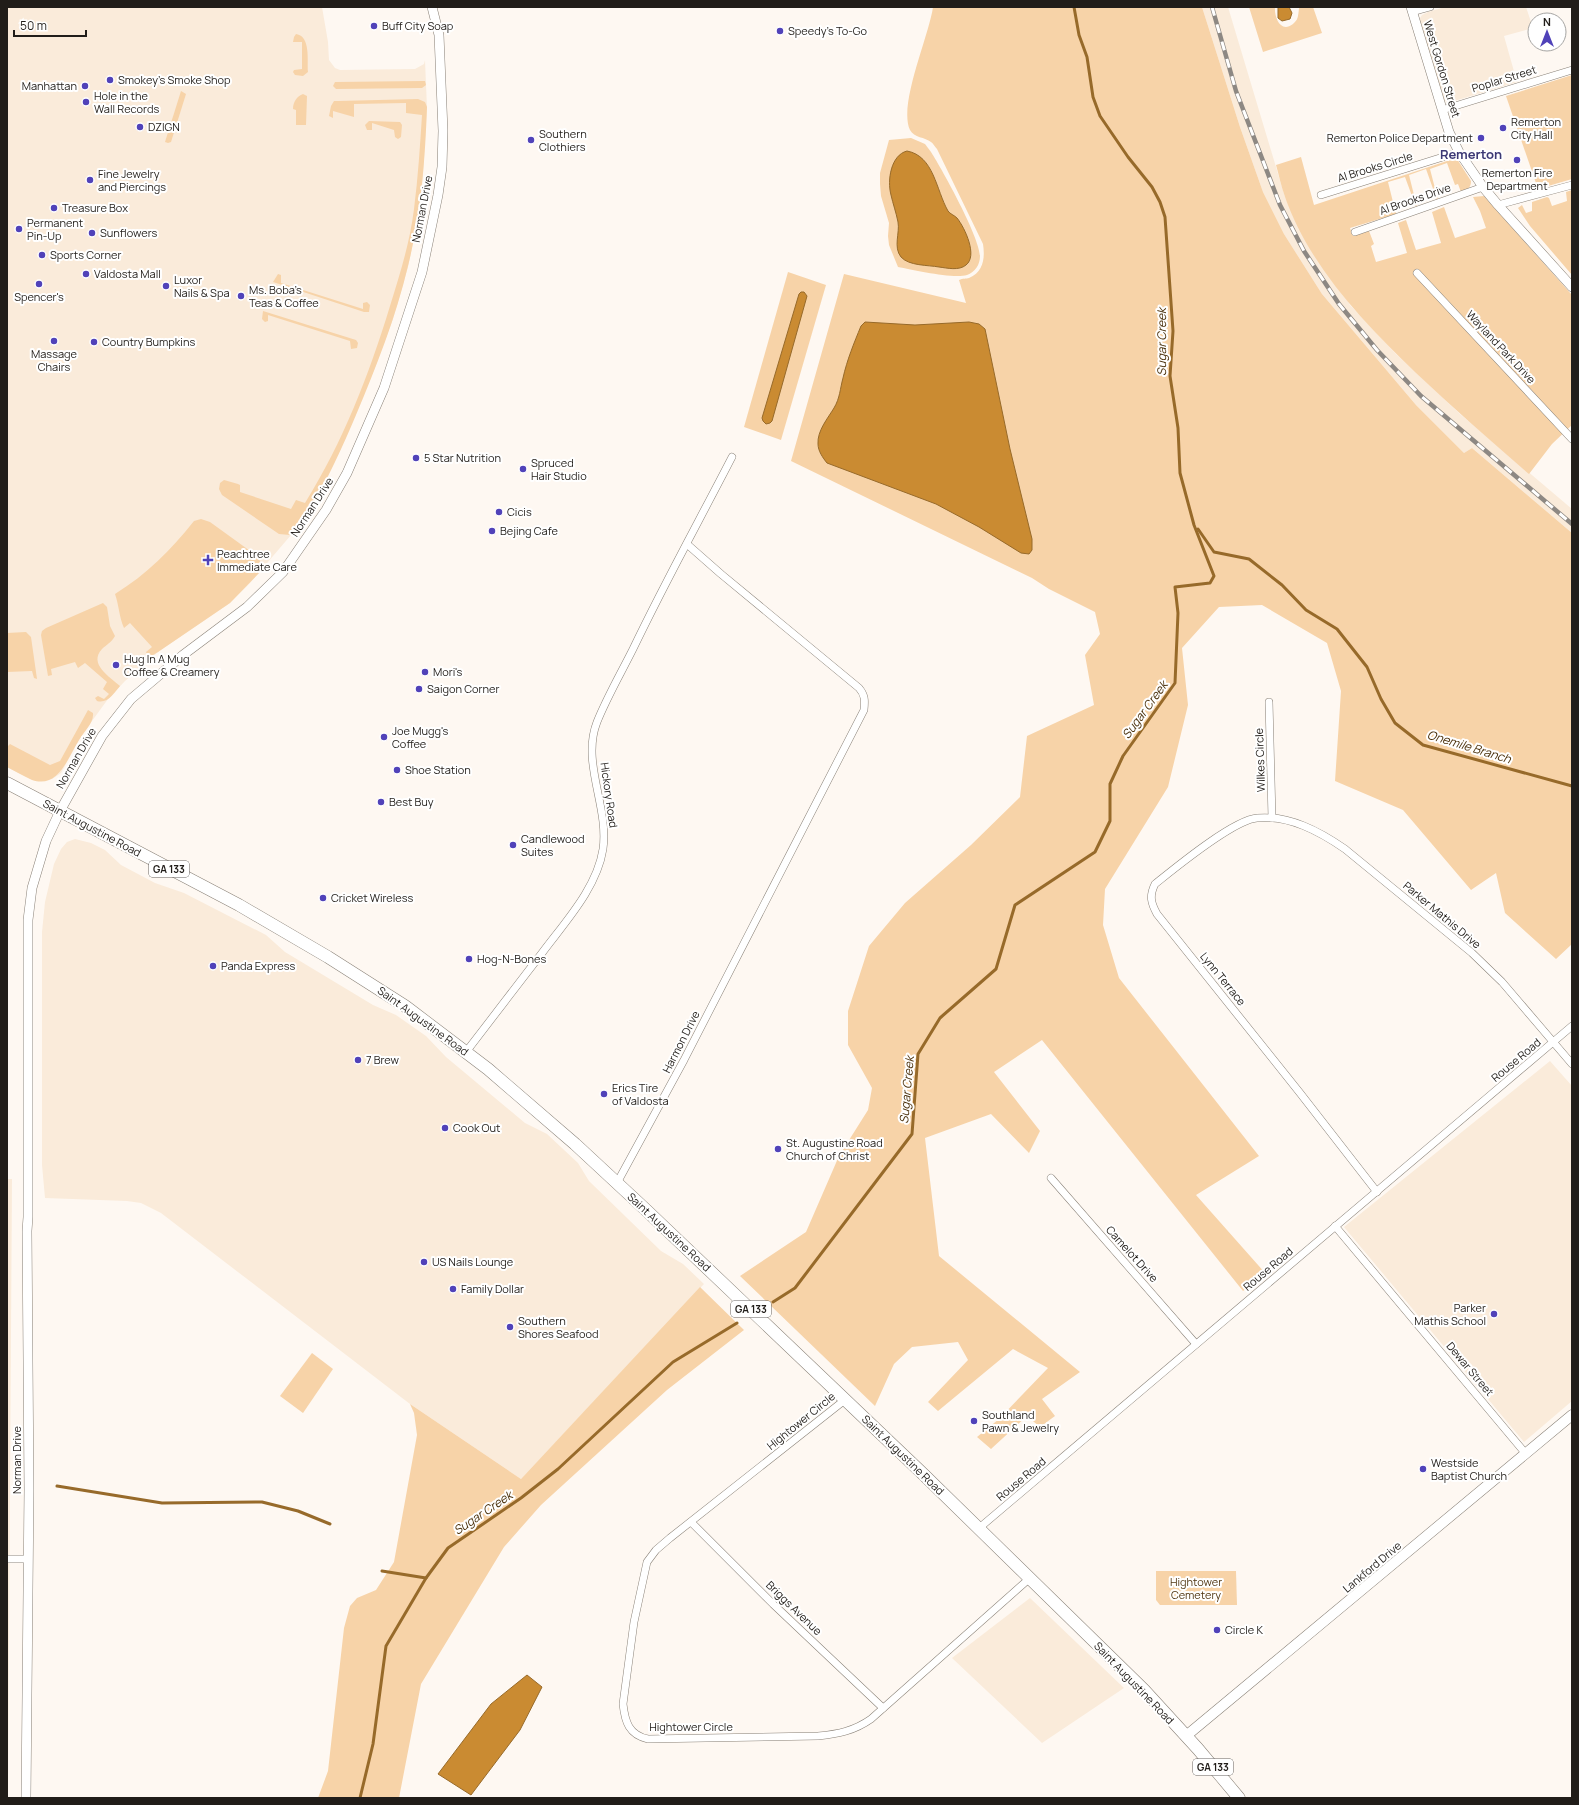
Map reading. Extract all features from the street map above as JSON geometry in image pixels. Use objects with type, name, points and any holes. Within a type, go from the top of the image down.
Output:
[{"type":"main road","name":"Saint Augustine Road","points":[[10,784],[239,905],[328,957],[405,1006],[488,1069],[575,1144],[846,1399],[1144,1690],[1239,1798]]},
{"type":"main road","name":"Lankford Drive","points":[[1186,1736],[1572,1416]]},
{"type":"street","name":"Norman Drive","points":[[26,1798],[28,1559],[28,920],[32,888],[46,841],[60,811],[102,736],[131,699],[183,655],[247,607],[283,572],[326,510],[347,473],[386,381],[422,272],[438,194],[442,167],[443,131],[439,35],[432,7]]},
{"type":"street","points":[[1411,10],[1430,7]]},
{"type":"street","name":"West Gordon Street","points":[[1411,10],[1449,132],[1459,152],[1483,187],[1498,205],[1572,287]]},
{"type":"street","name":"Poplar Street","points":[[1442,110],[1572,70]]},
{"type":"street","name":"Al Brooks Circle","points":[[1321,195],[1459,152]]},
{"type":"street","points":[[1498,205],[1572,185]]},
{"type":"street","name":"Al Brooks Drive","points":[[1355,232],[1483,187]]},
{"type":"street","name":"Wayland Park Drive","points":[[1417,273],[1571,436]]},
{"type":"street","name":"Hickory Road","points":[[466,1052],[547,947],[593,881],[601,857],[604,835],[604,821],[592,754],[597,722],[656,602],[688,544],[732,457]]},
{"type":"street","name":"Harmon Drive","points":[[617,1183],[684,1060],[762,909],[864,710],[865,701],[864,694],[859,688],[721,574],[688,544]]},
{"type":"street","name":"Wilkes Circle","points":[[1269,702],[1272,818]]},
{"type":"street","name":"Lynn Terrace","points":[[1272,818],[1256,818],[1212,841],[1155,884],[1150,893],[1152,904],[1157,914],[1300,1092],[1377,1192]]},
{"type":"street","name":"Parker Mathis Drive","points":[[1272,818],[1302,825],[1324,834],[1345,849],[1472,953],[1502,982],[1572,1064]]},
{"type":"street","name":"Rouse Road","points":[[978,1529],[1572,1026]]},
{"type":"street","name":"Camelot Drive","points":[[1052,1178],[1196,1344]]},
{"type":"street","name":"Dewar Street","points":[[1335,1226],[1526,1454]]},
{"type":"street","name":"Hightower Circle","points":[[846,1399],[690,1522],[656,1550],[647,1562],[631,1644],[623,1704],[624,1716],[628,1726],[638,1737],[648,1739],[818,1736],[839,1734],[854,1730],[864,1724],[883,1708],[1030,1578]]},
{"type":"street","name":"Briggs Avenue","points":[[690,1522],[778,1609],[883,1708]]},
{"type":"street","points":[[7,1559],[28,1559]]},
{"type":"shaded area","points":[[7,7],[322,7],[328,42],[329,60],[335,68],[340,70],[415,69],[424,64],[425,60],[427,107],[423,176],[415,233],[408,267],[393,319],[374,370],[332,467],[297,528],[250,583],[230,603],[158,652],[125,681],[108,699],[92,721],[79,740],[61,773],[52,779],[43,781],[33,780],[7,767]]},
{"type":"shaded area","points":[[1202,7],[1228,7],[1285,197],[1350,305],[1396,354],[1460,414],[1572,509],[1572,533],[1472,448],[1464,453],[1416,405],[1322,294],[1284,234],[1263,192],[1240,127]]},
{"type":"shaded area","points":[[1278,7],[1289,7],[1292,13],[1290,19],[1282,21],[1278,18]]},
{"type":"shaded area","points":[[1445,7],[1526,7],[1528,12],[1527,30],[1504,36],[1517,82],[1451,102],[1444,101],[1419,20],[1422,15]]},
{"type":"shaded area","points":[[907,151],[916,154],[929,167],[948,211],[957,218],[967,235],[971,255],[969,261],[963,267],[956,269],[914,264],[904,260],[897,249],[898,222],[890,189],[890,176],[897,157]]},
{"type":"shaded area","points":[[804,292],[807,296],[772,421],[766,424],[762,418],[799,294]]},
{"type":"shaded area","points":[[865,322],[915,325],[969,322],[979,324],[985,329],[1010,449],[1032,539],[1032,550],[1029,554],[1021,553],[979,527],[936,504],[827,463],[824,459],[818,447],[819,434],[838,401],[851,352],[861,326]]},
{"type":"shaded area","points":[[75,839],[91,843],[105,850],[121,865],[155,883],[184,893],[266,935],[285,952],[373,1005],[396,1015],[426,1036],[446,1057],[525,1123],[547,1134],[578,1163],[589,1181],[661,1251],[683,1264],[704,1284],[521,1479],[410,1404],[161,1213],[141,1203],[127,1201],[45,1198],[42,1165],[42,932],[45,902],[54,864],[61,849],[67,842]]},
{"type":"shaded area","name":"Parker Mathis School","points":[[1550,1061],[1572,1086],[1572,1401],[1524,1442],[1344,1227]]},
{"type":"shaded area","points":[[7,1179],[12,1179],[8,1798],[7,1798]]},
{"type":"shaded area","points":[[1030,1598],[1124,1688],[1042,1743],[952,1658]]},
{"type":"shaded area","points":[[527,1675],[542,1687],[520,1730],[471,1795],[438,1774],[491,1704]]},
{"type":"green space","points":[[933,7],[1202,7],[1240,127],[1263,192],[1284,234],[1322,294],[1416,405],[1464,453],[1472,448],[1572,533],[1572,944],[1556,959],[1505,913],[1496,873],[1471,890],[1403,810],[1335,781],[1341,691],[1327,643],[1262,605],[1219,607],[1182,648],[1188,705],[1168,787],[1105,889],[1103,925],[1119,978],[1259,1156],[1196,1195],[1266,1274],[1243,1291],[1042,1040],[994,1072],[1040,1131],[1029,1153],[991,1114],[925,1138],[939,1256],[1080,1372],[1042,1399],[1055,1416],[1040,1427],[1027,1416],[991,1449],[977,1437],[999,1419],[1048,1368],[1013,1349],[938,1411],[928,1402],[968,1360],[958,1342],[912,1347],[894,1364],[875,1406],[740,1276],[806,1232],[839,1156],[868,1110],[872,1088],[848,1045],[848,1011],[869,946],[905,903],[971,845],[1020,797],[1027,736],[1094,705],[1085,655],[1100,634],[1095,612],[1049,589],[1032,578],[791,461],[844,274],[966,303],[959,280],[969,278],[981,268],[984,254],[983,244],[937,149],[929,140],[912,133],[907,119],[911,88]]},
{"type":"green space","points":[[1249,7],[1275,7],[1279,23],[1285,27],[1288,27],[1297,20],[1299,7],[1313,7],[1322,33],[1263,52]]},
{"type":"green space","points":[[296,34],[304,39],[307,50],[308,72],[303,76],[295,75],[293,72],[294,70],[302,69],[302,42],[293,42]]},
{"type":"green space","points":[[1572,75],[1572,179],[1538,189],[1506,96]]},
{"type":"green space","points":[[425,81],[426,85],[422,88],[336,89],[333,86],[335,82]]},
{"type":"green space","points":[[181,91],[186,94],[171,142],[168,143],[165,142]]},
{"type":"green space","points":[[303,94],[307,96],[306,125],[296,125],[296,110],[293,109],[294,104],[297,98]]},
{"type":"green space","points":[[418,99],[425,102],[427,107],[422,187],[416,227],[398,304],[371,379],[350,430],[328,476],[294,533],[290,535],[279,534],[222,495],[219,489],[220,483],[224,480],[238,484],[240,485],[240,492],[291,509],[296,500],[305,503],[319,480],[343,432],[364,383],[382,332],[401,270],[410,234],[414,209],[422,115],[406,113],[406,103],[354,104],[354,117],[333,111],[333,118],[329,116],[331,106],[334,101]]},
{"type":"green space","points":[[369,121],[400,122],[402,125],[401,137],[398,139],[395,137],[394,130],[372,123],[372,130],[367,130],[365,125]]},
{"type":"green space","points":[[911,138],[925,144],[931,152],[952,188],[974,234],[980,259],[976,268],[967,275],[943,275],[898,267],[889,245],[889,223],[881,196],[880,173],[889,140]]},
{"type":"green space","points":[[1301,157],[1314,205],[1453,159],[1457,159],[1471,181],[1467,189],[1461,192],[1458,184],[1455,185],[1447,163],[1430,169],[1438,200],[1426,169],[1409,175],[1417,207],[1405,177],[1388,182],[1396,214],[1350,228],[1353,236],[1369,231],[1374,244],[1371,246],[1376,262],[1407,253],[1398,223],[1406,220],[1416,250],[1441,243],[1432,212],[1444,207],[1455,238],[1486,228],[1473,197],[1484,196],[1572,295],[1572,425],[1552,444],[1529,474],[1486,437],[1396,354],[1358,313],[1323,270],[1296,223],[1284,193],[1276,165]]},
{"type":"green space","points":[[1572,190],[1572,275],[1530,226],[1518,208],[1522,205],[1526,213],[1532,211],[1532,202],[1547,197],[1549,198],[1552,206],[1567,201],[1566,192]]},
{"type":"green space","points":[[788,272],[826,285],[781,440],[744,427]]},
{"type":"green space","points":[[278,274],[281,275],[281,283],[363,309],[363,303],[367,302],[370,305],[369,312],[364,312],[273,282]]},
{"type":"green space","points":[[263,311],[356,340],[358,343],[357,348],[351,349],[350,341],[268,315],[268,321],[265,322],[262,319]]},
{"type":"green space","points":[[201,519],[210,522],[257,556],[261,563],[262,570],[230,603],[158,652],[153,655],[147,655],[146,652],[152,647],[130,623],[124,628],[115,594],[148,570],[167,552],[194,521]]},
{"type":"green space","points":[[103,603],[107,607],[110,626],[115,636],[98,655],[99,665],[106,674],[120,686],[108,699],[101,702],[97,701],[95,698],[98,696],[104,699],[109,694],[103,689],[107,682],[85,663],[78,668],[75,662],[51,669],[52,675],[48,676],[41,635],[42,631],[46,628]]},
{"type":"green space","points":[[26,632],[31,637],[37,679],[34,678],[32,671],[7,672],[7,633]]},
{"type":"green space","points":[[88,710],[93,713],[92,720],[62,770],[56,776],[41,782],[32,780],[7,767],[7,747],[10,744],[50,765],[60,761]]},
{"type":"green space","points":[[700,1287],[744,1330],[667,1390],[541,1505],[504,1547],[421,1684],[399,1798],[318,1798],[328,1771],[344,1628],[350,1606],[357,1598],[376,1590],[394,1562],[417,1435],[414,1413],[410,1404],[521,1479]]},
{"type":"green space","points":[[312,1353],[333,1369],[303,1413],[280,1396]]},
{"type":"green space","name":"Hightower Cemetery","points":[[1156,1571],[1236,1571],[1237,1605],[1160,1605],[1156,1600]]},
{"type":"waterway","name":"Sugar Creek","points":[[773,1302],[795,1288],[912,1134],[918,1054],[940,1018],[996,969],[1015,905],[1095,852],[1110,821],[1110,784],[1123,756],[1175,683],[1178,613],[1175,587],[1210,583],[1214,576],[1194,525],[1180,473],[1178,428],[1170,376],[1173,331],[1165,217],[1160,202],[1152,187],[1128,157],[1100,116],[1093,97],[1087,57],[1079,35],[1074,7]]},
{"type":"waterway","name":"Onemile Branch","points":[[1198,529],[1214,552],[1249,559],[1282,585],[1306,610],[1337,629],[1367,667],[1381,699],[1395,723],[1423,745],[1572,786]]},
{"type":"waterway","name":"Sugar Creek","points":[[360,1798],[373,1744],[386,1646],[426,1578],[448,1548],[521,1498],[558,1469],[673,1362],[737,1323]]},
{"type":"waterway","points":[[57,1486],[162,1503],[262,1502],[298,1511],[330,1524]]},
{"type":"waterway","points":[[382,1571],[426,1578]]},
{"type":"railway","points":[[1212,7],[1236,91],[1280,205],[1304,251],[1339,304],[1377,350],[1421,396],[1572,524]]},
{"type":"place","name":"Buff City Soap","points":[[374,26]]},
{"type":"place","name":"Speedy's To-Go","points":[[780,31]]},
{"type":"place","name":"Smokey’s Smoke Shop","points":[[110,80]]},
{"type":"place","name":"Manhattan","points":[[85,86]]},
{"type":"place","name":"Hole in the Wall Records","points":[[86,102]]},
{"type":"place","name":"DZIGN","points":[[140,127]]},
{"type":"place","name":"Remerton City Hall","points":[[1503,128]]},
{"type":"place","name":"Remerton Police Department","points":[[1481,138]]},
{"type":"place","name":"Southern Clothiers","points":[[531,140]]},
{"type":"place","name":"Remerton Fire Department","points":[[1517,160]]},
{"type":"place","name":"Fine Jewelry and Piercings","points":[[90,180]]},
{"type":"place","name":"Treasure Box","points":[[54,208]]},
{"type":"place","name":"Permanent Pin-Up","points":[[19,229]]},
{"type":"place","name":"Sunflowers","points":[[92,233]]},
{"type":"place","name":"Sports Corner","points":[[42,255]]},
{"type":"place","name":"Valdosta Mall","points":[[86,274]]},
{"type":"place","name":"Spencer's","points":[[39,284]]},
{"type":"place","name":"Luxor Nails & Spa","points":[[166,286]]},
{"type":"place","name":"Ms. Boba’s Teas & Coffee","points":[[241,296]]},
{"type":"place","name":"Massage Chairs","points":[[54,341]]},
{"type":"place","name":"Country Bumpkins","points":[[94,342]]},
{"type":"place","name":"5 Star Nutrition","points":[[416,458]]},
{"type":"place","name":"Spruced Hair Studio","points":[[523,469]]},
{"type":"place","name":"Cicis","points":[[499,512]]},
{"type":"place","name":"Bejing Cafe","points":[[492,531]]},
{"type":"place","name":"Peachtree Immediate Care","points":[[208,560]]},
{"type":"place","name":"Hug In A Mug Coffee & Creamery","points":[[116,665]]},
{"type":"place","name":"Mori's","points":[[425,672]]},
{"type":"place","name":"Saigon Corner","points":[[419,689]]},
{"type":"place","name":"Joe Mugg's Coffee","points":[[384,737]]},
{"type":"place","name":"Shoe Station","points":[[397,770]]},
{"type":"place","name":"Best Buy","points":[[381,802]]},
{"type":"place","name":"Candlewood Suites","points":[[513,845]]},
{"type":"place","name":"Cricket Wireless","points":[[323,898]]},
{"type":"place","name":"Hog-N-Bones","points":[[469,959]]},
{"type":"place","name":"Panda Express","points":[[213,966]]},
{"type":"place","name":"7 Brew","points":[[358,1060]]},
{"type":"place","name":"Erics Tire of Valdosta","points":[[604,1094]]},
{"type":"place","name":"Cook Out","points":[[445,1128]]},
{"type":"place","name":"St. Augustine Road Church of Christ","points":[[778,1149]]},
{"type":"place","name":"US Nails Lounge","points":[[424,1262]]},
{"type":"place","name":"Family Dollar","points":[[453,1289]]},
{"type":"place","name":"Parker Mathis School","points":[[1494,1314]]},
{"type":"place","name":"Southern Shores Seafood","points":[[510,1327]]},
{"type":"place","name":"Southland Pawn & Jewelry","points":[[974,1421]]},
{"type":"place","name":"Westside Baptist Church","points":[[1423,1469]]},
{"type":"place","name":"Circle K","points":[[1217,1630]]},
{"type":"district","name":"Remerton","points":[[1471,154]]}]
